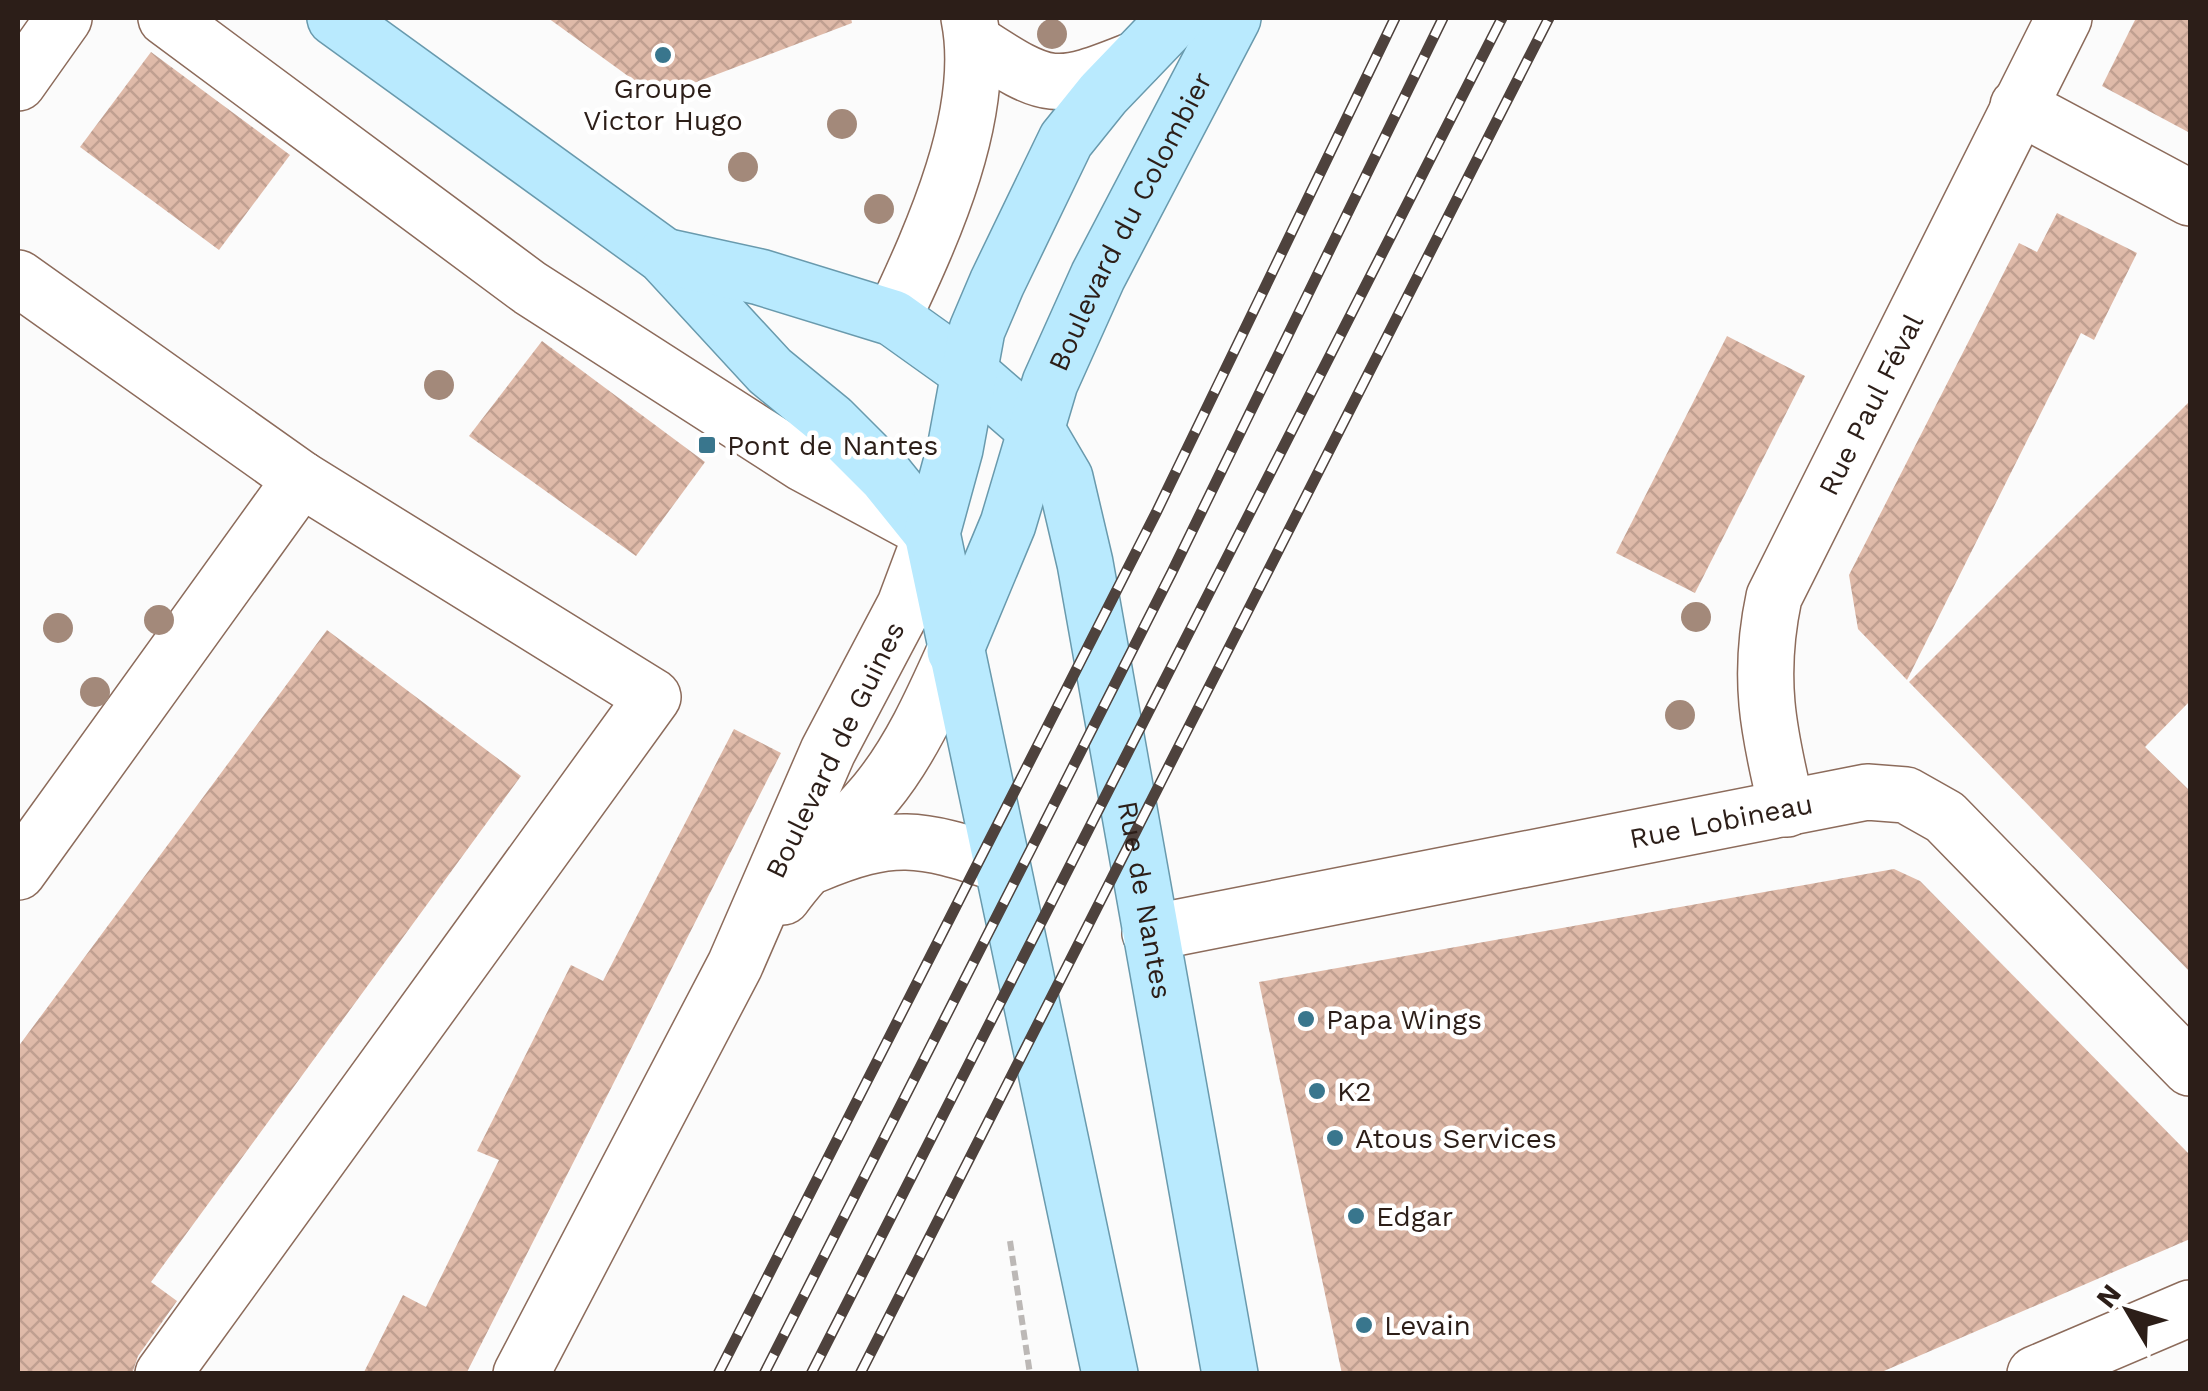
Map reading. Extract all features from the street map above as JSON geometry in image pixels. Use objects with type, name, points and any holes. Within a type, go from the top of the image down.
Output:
[{"type":"main road","points":[[335,18],[664,256],[770,371],[831,421],[886,476],[932,533]]},
{"type":"main road","points":[[1110,1374],[932,533],[955,449],[978,330],[996,283],[1066,140],[1176,18]]},
{"type":"main road","name":"Boulevard du Colombier","points":[[955,650],[1008,524],[1050,383],[1098,276],[1233,18]]},
{"type":"main road","name":"Rue de Nantes","points":[[664,256],[760,277],[893,318],[970,373],[1038,432],[1065,478],[1079,532],[1230,1374]]},
{"type":"street","points":[[18,83],[64,18]]},
{"type":"street","points":[[166,18],[530,288],[804,464],[932,533]]},
{"type":"street","name":"Rue Paul Féval","points":[[1787,809],[1764,697],[1763,648],[1774,597],[2064,18]]},
{"type":"street","points":[[893,318],[920,264],[957,156],[972,30],[1048,83],[1073,84],[1136,59]]},
{"type":"street","points":[[2018,106],[2190,198]]},
{"type":"street","points":[[18,278],[301,478],[653,698],[163,1374]]},
{"type":"street","points":[[18,872],[301,478]]},
{"type":"street","name":"Boulevard de Guines","points":[[521,1374],[735,966],[828,751],[905,605],[932,533]]},
{"type":"street","name":"Boulevard de Guines","points":[[735,966],[802,870],[878,790],[933,700],[955,650]]},
{"type":"street","name":"Rue Lobineau","points":[[1150,933],[1867,792],[1906,795],[1945,817],[2190,1068]]},
{"type":"street","name":"Boulevard de Guines","points":[[802,870],[883,840],[940,846],[1000,864]]},
{"type":"street","points":[[2035,1374],[2190,1308]]},
{"type":"path","points":[[1010,1251],[1030,1374]]},
{"type":"building","points":[[548,18],[851,18],[852,23],[657,97]]},
{"type":"building","points":[[2136,18],[2190,18],[2190,133],[2102,86]]},
{"type":"building","points":[[151,52],[290,155],[219,250],[80,147]]},
{"type":"building","points":[[2057,213],[2137,253],[2094,340],[2081,333],[1907,680],[1858,629],[1849,575],[2019,243],[2037,252]]},
{"type":"building","points":[[1727,336],[1805,376],[1695,593],[1616,553]]},
{"type":"building","points":[[542,341],[705,462],[636,556],[469,436]]},
{"type":"building","points":[[2190,401],[2190,701],[2145,747],[2190,791],[2190,972],[1909,682]]},
{"type":"building","points":[[327,630],[521,776],[151,1282],[177,1301],[138,1356],[132,1374],[18,1374],[18,1047]]},
{"type":"building","points":[[734,729],[781,753],[466,1374],[363,1374],[403,1295],[426,1307],[499,1160],[477,1151],[571,965],[603,981]]},
{"type":"building","points":[[1894,869],[1920,881],[2190,1155],[2190,1239],[1877,1374],[1342,1374],[1259,982]]},
{"type":"railway","points":[[718,1374],[1157,511],[1395,18]]},
{"type":"railway","points":[[764,1374],[1172,572],[1443,18]]},
{"type":"railway","points":[[811,1374],[1502,18]]},
{"type":"railway","points":[[860,1374],[1549,18]]},
{"type":"place","name":"Groupe Victor Hugo","points":[[663,55]]},
{"type":"place","name":"Pont de Nantes","points":[[707,445]]},
{"type":"place","name":"Papa Wings","points":[[1306,1019]]},
{"type":"place","name":"K2","points":[[1317,1091]]},
{"type":"place","name":"Atous Services","points":[[1335,1138]]},
{"type":"place","name":"Edgar","points":[[1356,1216]]},
{"type":"place","name":"Levain","points":[[1364,1325]]}]
